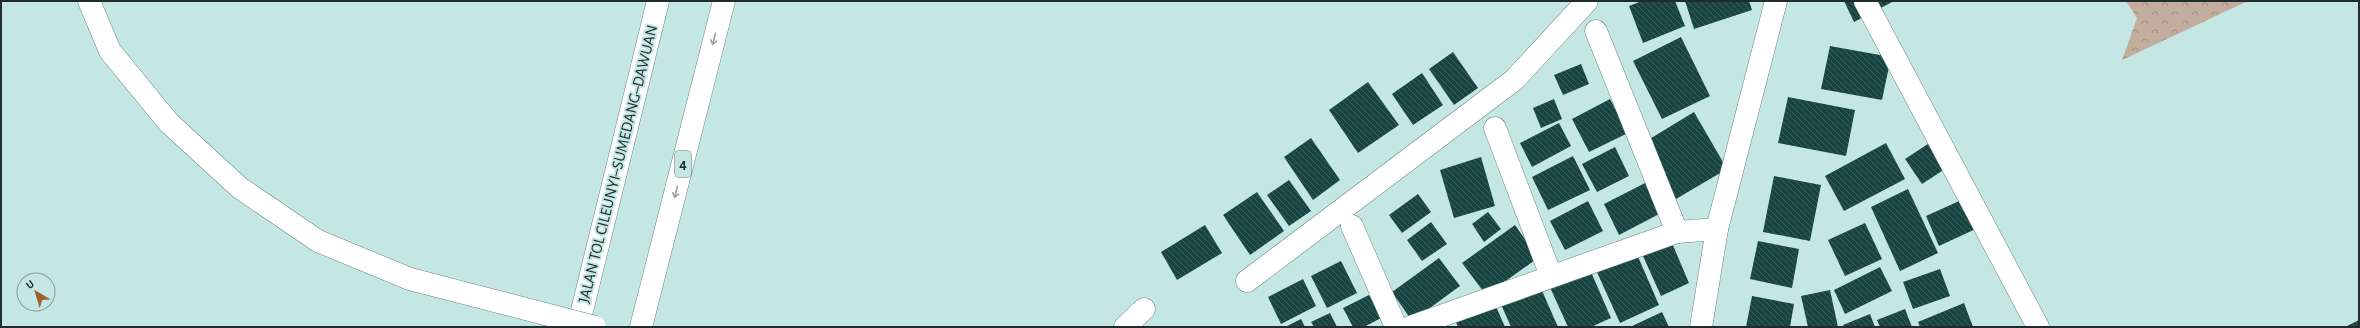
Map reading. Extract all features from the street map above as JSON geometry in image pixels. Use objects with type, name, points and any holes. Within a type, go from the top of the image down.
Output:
[{"type":"main road","points":[[89,1],[110,51],[169,123],[240,188],[318,241],[410,279],[595,327]]},
{"type":"main road","name":"JALAN TOL CILEUNYI–SUMEDANG–DAWUAN","points":[[578,327],[658,1]]},
{"type":"main road","name":"4","points":[[641,327],[724,1]]},
{"type":"main road","points":[[1247,281],[1514,80],[1587,1]]},
{"type":"main road","points":[[1701,327],[1717,229],[1776,1]]},
{"type":"main road","points":[[1865,1],[2038,327]]},
{"type":"main road","points":[[1596,31],[1677,232]]},
{"type":"main road","points":[[1495,128],[1551,276]]},
{"type":"main road","points":[[1352,226],[1396,327]]},
{"type":"main road","points":[[1410,327],[1677,232],[1717,229]]},
{"type":"main road","points":[[1125,327],[1144,309]]},
{"type":"green space","points":[[2126,1],[2248,1],[2122,60],[2137,18]]},
{"type":"building","points":[[1642,1],[1675,1],[1685,26],[1643,43],[1629,6]]},
{"type":"building","points":[[1685,1],[1749,1],[1752,10],[1694,29]]},
{"type":"building","points":[[1844,1],[1894,1],[1854,22]]},
{"type":"building","points":[[1681,37],[1710,96],[1662,119],[1633,61]]},
{"type":"building","points":[[1830,46],[1891,57],[1882,100],[1821,89]]},
{"type":"building","points":[[1453,52],[1478,88],[1454,105],[1429,69]]},
{"type":"building","points":[[1581,64],[1589,84],[1563,95],[1554,75]]},
{"type":"building","points":[[1422,73],[1443,105],[1413,125],[1392,94]]},
{"type":"building","points":[[1368,82],[1399,125],[1358,153],[1329,110]]},
{"type":"building","points":[[1788,97],[1855,110],[1846,156],[1778,143]]},
{"type":"building","points":[[1554,99],[1562,119],[1541,128],[1533,108]]},
{"type":"building","points":[[1610,99],[1628,133],[1589,152],[1572,119]]},
{"type":"building","points":[[1694,112],[1727,169],[1676,199],[1643,143]]},
{"type":"building","points":[[1559,123],[1571,146],[1532,167],[1520,143]]},
{"type":"building","points":[[1311,138],[1340,180],[1313,200],[1284,157]]},
{"type":"building","points":[[1934,140],[1951,165],[1922,184],[1905,159]]},
{"type":"building","points":[[1886,143],[1905,179],[1844,211],[1825,176]]},
{"type":"building","points":[[1615,147],[1629,176],[1597,192],[1582,164]]},
{"type":"building","points":[[1573,156],[1590,190],[1548,210],[1532,177]]},
{"type":"building","points":[[1481,157],[1495,206],[1454,218],[1440,170]]},
{"type":"building","points":[[1774,176],[1821,185],[1810,241],[1763,232]]},
{"type":"building","points":[[1289,180],[1311,211],[1289,226],[1267,195]]},
{"type":"building","points":[[1647,182],[1663,212],[1619,235],[1604,204]]},
{"type":"building","points":[[1908,189],[1938,253],[1900,271],[1871,207]]},
{"type":"building","points":[[1257,192],[1284,231],[1250,255],[1223,215]]},
{"type":"building","points":[[1418,194],[1431,212],[1402,233],[1389,215]]},
{"type":"building","points":[[1968,197],[1982,226],[1939,246],[1926,216]]},
{"type":"building","points":[[1588,201],[1603,231],[1565,250],[1550,221]]},
{"type":"building","points":[[1488,212],[1501,229],[1484,242],[1472,224]]},
{"type":"building","points":[[1431,222],[1447,244],[1422,261],[1407,240]]},
{"type":"building","points":[[1865,223],[1882,259],[1845,276],[1828,240]]},
{"type":"building","points":[[1205,225],[1222,253],[1177,280],[1161,252]]},
{"type":"building","points":[[1515,225],[1538,258],[1486,295],[1462,263]]},
{"type":"building","points":[[1758,241],[1799,249],[1792,288],[1750,279]]},
{"type":"building","points":[[1672,243],[1689,283],[1661,296],[1643,256]]},
{"type":"building","points":[[1636,252],[1659,305],[1620,323],[1596,270]]},
{"type":"building","points":[[1439,258],[1460,286],[1412,321],[1392,292]]},
{"type":"building","points":[[1341,261],[1357,293],[1327,308],[1311,276]]},
{"type":"building","points":[[1588,265],[1611,318],[1591,327],[1568,327],[1548,283]]},
{"type":"building","points":[[1880,267],[1892,291],[1845,314],[1834,290]]},
{"type":"building","points":[[1940,269],[1950,296],[1913,309],[1903,282]]},
{"type":"building","points":[[1303,279],[1316,306],[1281,324],[1268,297]]},
{"type":"building","points":[[1539,284],[1558,327],[1511,327],[1500,302]]},
{"type":"building","points":[[1830,290],[1838,327],[1808,327],[1801,296]]},
{"type":"building","points":[[1369,295],[1381,318],[1364,327],[1353,327],[1343,308]]},
{"type":"building","points":[[1752,296],[1794,304],[1790,327],[1746,327]]},
{"type":"building","points":[[1494,302],[1505,327],[1458,327],[1455,320]]},
{"type":"building","points":[[1964,303],[1973,327],[1920,327],[1918,322]]},
{"type":"building","points":[[1905,309],[1912,327],[1880,327],[1877,320]]},
{"type":"building","points":[[1662,312],[1669,327],[1630,327]]},
{"type":"building","points":[[1330,313],[1337,327],[1314,327],[1311,322]]},
{"type":"building","points":[[1870,314],[1875,327],[1844,327],[1843,325]]},
{"type":"building","points":[[1301,319],[1305,327],[1285,327]]},
{"type":"building","points":[[2359,320],[2359,327],[2345,327]]}]
